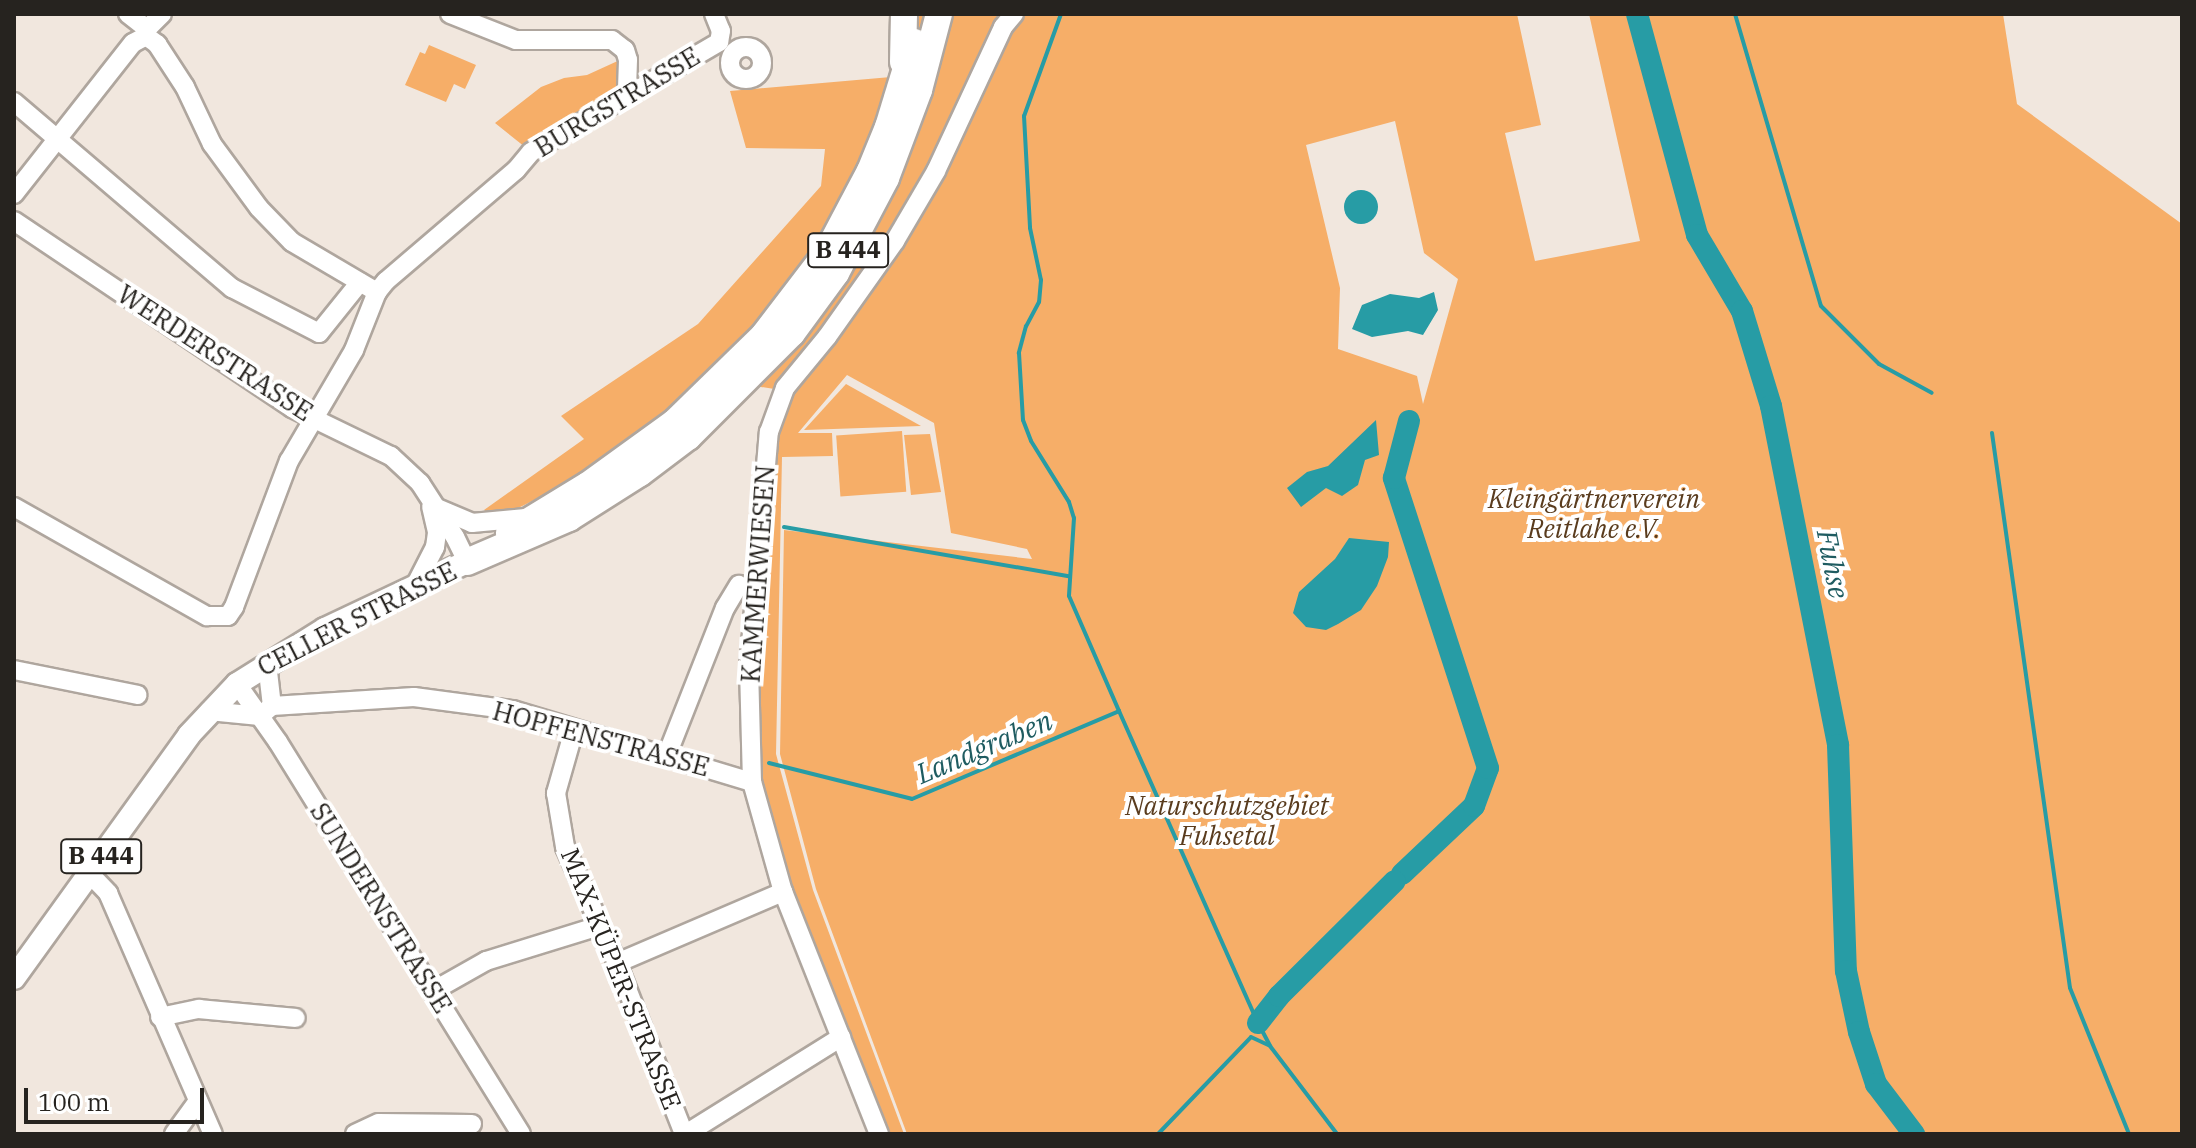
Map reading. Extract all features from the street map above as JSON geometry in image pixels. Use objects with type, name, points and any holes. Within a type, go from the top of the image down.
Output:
[{"type":"highway","points":[[904,14],[911,87],[933,76],[956,14]]},
{"type":"highway","name":"B 444","points":[[467,562],[545,531],[592,505],[688,437],[792,333],[836,273],[886,178],[911,87],[921,14]]},
{"type":"highway","name":"B 444","points":[[467,562],[532,517],[588,485],[675,422],[764,335],[826,254],[911,87],[939,14]]},
{"type":"main road","name":"CELLER STRASSE","points":[[14,978],[209,711],[237,684],[325,629],[467,562]]},
{"type":"street","points":[[128,14],[147,29],[162,14]]},
{"type":"street","points":[[450,14],[516,40],[612,40],[625,50],[628,60],[627,93]]},
{"type":"street","name":"KAMMERWIESEN","points":[[879,1134],[783,892],[752,782],[749,668],[773,413],[785,388],[827,337],[895,241],[936,171],[988,55],[1014,14]]},
{"type":"street","name":"BURGSTRASSE","points":[[377,292],[409,260],[516,170],[531,152],[721,35]]},
{"type":"street","points":[[14,194],[133,43],[146,36],[157,44],[185,87],[212,144],[259,208],[292,242],[377,292],[354,350],[289,461],[234,607],[221,619],[207,616],[14,507]]},
{"type":"street","points":[[14,102],[59,137],[158,228],[232,288],[319,333],[360,282]]},
{"type":"street","name":"WERDERSTRASSE","points":[[14,221],[292,408],[391,456],[407,468],[433,502],[467,562]]},
{"type":"street","points":[[433,502],[472,523],[489,524],[532,517]]},
{"type":"street","points":[[414,588],[435,547],[437,532],[433,502]]},
{"type":"street","name":"KAMMERWIESEN","points":[[667,755],[725,608],[739,585]]},
{"type":"street","points":[[266,711],[267,663]]},
{"type":"street","points":[[14,670],[138,695]]},
{"type":"street","name":"SUNDERNSTRASSE","points":[[237,684],[266,711],[521,1134]]},
{"type":"street","name":"HOPFENSTRASSE","points":[[209,711],[266,711],[414,697],[513,710],[752,782]]},
{"type":"street","name":"MAX-KÜPER-STRASSE","points":[[574,730],[556,793],[565,847],[617,963],[685,1134]]},
{"type":"street","points":[[89,873],[108,893],[213,1134]]},
{"type":"street","points":[[617,963],[783,892]]},
{"type":"street","points":[[433,991],[486,961],[599,926]]},
{"type":"street","points":[[160,1017],[199,1009],[296,1018]]},
{"type":"street","points":[[685,1134],[841,1037]]},
{"type":"street","points":[[174,1134],[198,1101]]},
{"type":"street","points":[[355,1134],[379,1123],[472,1124]]},
{"type":"green space","name":"Naturschutzgebiet Fuhsetal","points":[[891,14],[1517,14],[1541,125],[1505,133],[1535,261],[1640,241],[1589,14],[2003,14],[2017,104],[2182,224],[2182,1134],[907,1134],[816,889],[780,754],[784,530],[1032,559],[1027,549],[951,533],[934,423],[847,375],[798,433],[832,433],[833,456],[782,457],[776,754],[813,890],[904,1134],[888,1134],[779,858],[764,801],[757,700],[760,598],[779,413],[787,391],[717,380],[625,455],[496,519],[484,510],[584,439],[561,416],[698,324],[821,186],[825,149],[746,148],[730,91],[891,77]],"holes":[[[1395,121],[1424,253],[1458,279],[1423,404],[1417,376],[1338,349],[1340,288],[1306,145]]]},
{"type":"green space","points":[[429,45],[476,65],[465,89],[454,84],[446,102],[405,85],[420,52],[425,54]]},
{"type":"green space","points":[[622,59],[622,89],[525,147],[495,123],[541,87],[564,78],[587,75]]},
{"type":"green space","points":[[846,384],[921,426],[804,430]]},
{"type":"green space","points":[[902,431],[906,492],[840,496],[836,436]]},
{"type":"green space","points":[[930,434],[941,492],[911,495],[904,435]]},
{"type":"water","points":[[1361,190],[1373,195],[1378,207],[1373,219],[1361,224],[1349,219],[1344,207],[1349,195]]},
{"type":"water","points":[[1434,292],[1438,310],[1423,335],[1408,331],[1372,337],[1352,329],[1362,305],[1390,294],[1419,298]]},
{"type":"water","points":[[1376,420],[1379,455],[1365,460],[1358,485],[1342,496],[1326,488],[1301,507],[1287,488],[1307,472],[1328,466]]},
{"type":"water","points":[[1349,538],[1389,542],[1388,557],[1377,586],[1361,610],[1338,624],[1326,630],[1306,627],[1293,613],[1299,592],[1335,559]]},
{"type":"waterway","points":[[1061,14],[1024,116],[1030,228],[1041,280],[1039,302],[1026,326],[1019,353],[1023,420],[1031,441],[1069,502],[1074,518],[1069,596],[1119,711],[1258,1023],[1270,1046],[1337,1134]]},
{"type":"waterway","name":"Fuhse","points":[[1637,14],[1697,235],[1742,311],[1771,406],[1838,745],[1846,971],[1859,1032],[1876,1084],[1914,1134]]},
{"type":"waterway","points":[[1735,14],[1821,306],[1879,364],[1932,393]]},
{"type":"waterway","points":[[1402,874],[1474,806],[1488,768],[1394,478],[1409,421]]},
{"type":"waterway","points":[[1992,433],[2070,988],[2129,1134]]},
{"type":"waterway","points":[[784,527],[1069,576]]},
{"type":"waterway","name":"Landgraben","points":[[769,763],[912,799],[1119,711]]},
{"type":"waterway","points":[[1258,1023],[1279,996],[1395,881]]},
{"type":"waterway","points":[[1158,1134],[1251,1037],[1268,1045]]},
{"type":"park label","name":"Kleingärtnerverein Reitlahe e.V.","points":[[1594,514]]}]
